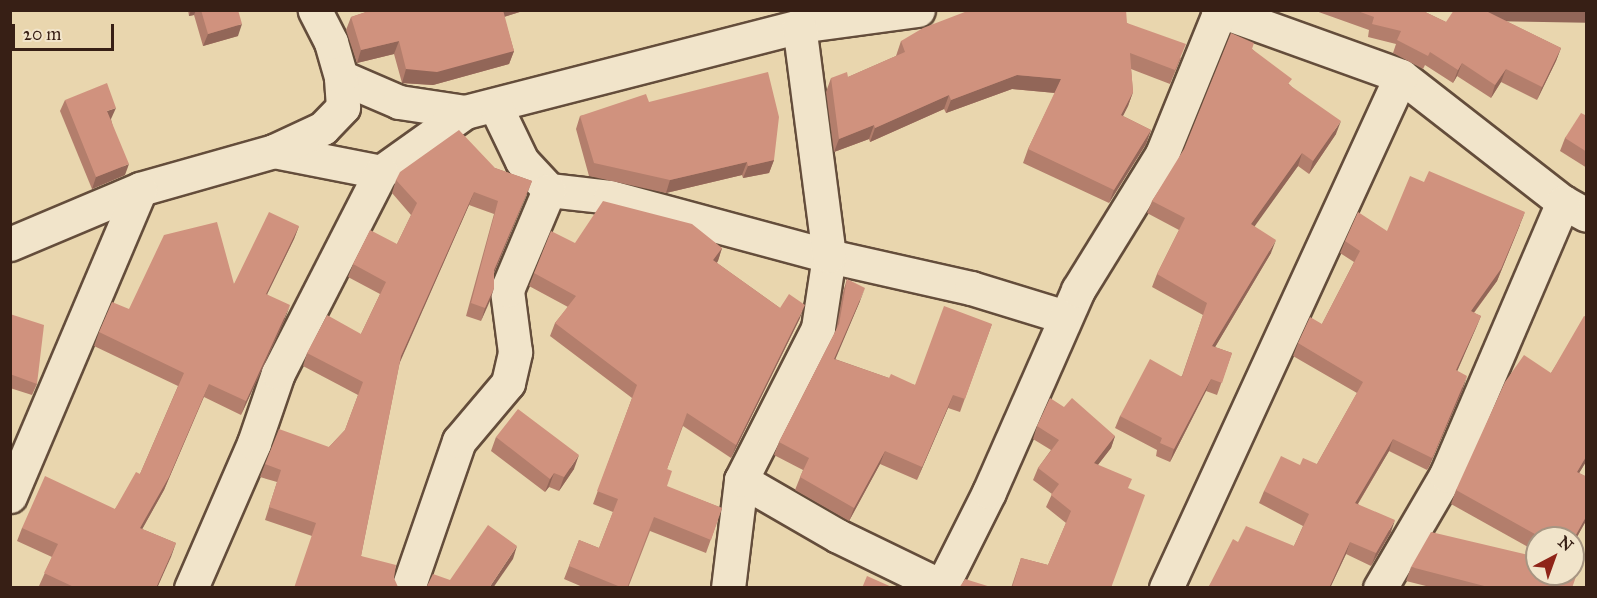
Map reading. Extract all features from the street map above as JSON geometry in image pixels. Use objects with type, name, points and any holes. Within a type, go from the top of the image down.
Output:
[{"type":"street","points":[[10,244],[140,189],[274,151],[323,128],[343,107],[341,77],[331,42],[315,10]]},
{"type":"street","points":[[191,588],[254,443],[278,373],[381,172],[480,108],[799,26],[918,10]]},
{"type":"street","points":[[741,480],[838,536],[941,587],[988,492],[1078,290],[1162,154],[1219,11],[1401,76],[1575,208],[1446,475],[1380,588]]},
{"type":"street","points":[[728,588],[741,480],[818,328],[829,256],[799,26]]},
{"type":"street","points":[[1166,588],[1401,76]]},
{"type":"street","points":[[341,77],[399,102],[480,108],[522,161],[549,190],[610,197],[829,256],[971,288],[1065,317]]},
{"type":"street","points":[[274,151],[381,172]]},
{"type":"street","points":[[10,496],[140,189]]},
{"type":"street","points":[[408,588],[459,441],[508,383],[515,352],[507,290],[549,190]]},
{"type":"building","points":[[201,10],[238,10],[242,24],[208,34]]},
{"type":"building","points":[[372,10],[503,10],[514,51],[437,72],[406,69],[399,41],[361,50],[351,17]]},
{"type":"building","points":[[970,10],[1126,10],[1127,23],[1186,44],[1175,70],[1130,53],[1133,92],[1121,115],[1151,130],[1114,190],[1028,149],[1061,79],[1017,75],[951,100],[949,95],[875,128],[874,125],[839,139],[831,78],[847,72],[848,77],[905,52],[901,41],[923,28]]},
{"type":"building","points":[[1355,10],[1421,10],[1446,22],[1454,10],[1484,10],[1561,48],[1542,87],[1506,69],[1495,85],[1462,63],[1458,70],[1430,52],[1428,56],[1397,40],[1401,31],[1372,24],[1374,17]]},
{"type":"building","points":[[1231,33],[1254,43],[1252,49],[1292,79],[1288,84],[1341,121],[1313,161],[1302,153],[1251,224],[1276,240],[1212,346],[1232,353],[1222,383],[1211,379],[1174,449],[1160,443],[1162,438],[1120,416],[1150,359],[1182,377],[1207,303],[1157,274],[1185,218],[1152,201],[1184,149]]},
{"type":"building","points":[[768,72],[779,117],[774,160],[748,166],[747,162],[670,180],[594,163],[580,116],[646,94],[649,102]]},
{"type":"building","points":[[107,83],[116,108],[107,111],[129,164],[96,177],[65,100]]},
{"type":"building","points":[[1581,113],[1587,116],[1587,152],[1565,138]]},
{"type":"building","points":[[459,130],[495,168],[532,181],[494,270],[494,288],[485,308],[471,303],[498,201],[474,192],[401,356],[361,556],[396,565],[394,578],[400,588],[294,588],[316,523],[269,507],[281,470],[265,464],[279,429],[329,447],[345,430],[363,382],[307,353],[327,315],[361,334],[386,282],[353,264],[370,230],[397,244],[417,203],[396,180],[400,172]]},
{"type":"building","points":[[1429,171],[1525,212],[1501,269],[1471,311],[1481,316],[1456,370],[1467,376],[1432,458],[1393,439],[1355,503],[1395,520],[1376,553],[1350,542],[1329,588],[1208,588],[1233,539],[1238,542],[1246,526],[1294,546],[1309,514],[1264,491],[1281,456],[1300,465],[1303,458],[1317,464],[1363,382],[1298,343],[1310,317],[1322,324],[1360,251],[1345,241],[1358,212],[1387,231],[1410,176],[1424,182]]},
{"type":"building","points":[[603,201],[692,224],[722,248],[713,260],[780,308],[789,294],[805,305],[736,445],[687,413],[667,469],[672,471],[667,486],[722,508],[711,540],[654,517],[627,588],[569,566],[579,540],[599,548],[618,499],[597,491],[637,385],[555,323],[576,296],[534,273],[551,231],[575,243]]},
{"type":"building","points":[[269,212],[299,226],[266,294],[290,305],[246,401],[209,384],[169,477],[140,528],[176,543],[156,588],[76,588],[44,573],[58,544],[22,528],[45,476],[115,509],[136,472],[140,474],[184,373],[99,332],[112,302],[129,309],[164,235],[217,222],[234,284]]},
{"type":"building","points":[[847,279],[865,288],[834,359],[889,378],[891,374],[915,385],[944,306],[992,324],[965,399],[953,395],[922,467],[885,451],[854,508],[800,477],[809,458],[779,442],[839,324]]},
{"type":"building","points":[[10,314],[44,325],[37,384],[10,374]]},
{"type":"building","points":[[1584,316],[1587,317],[1587,455],[1577,472],[1587,477],[1587,515],[1581,526],[1525,526],[1525,529],[1456,490],[1505,382],[1524,355],[1551,373]]},
{"type":"building","points":[[1050,398],[1064,407],[1072,398],[1115,436],[1094,463],[1132,479],[1128,488],[1145,495],[1111,588],[1012,588],[1021,558],[1048,565],[1071,511],[1051,495],[1059,484],[1038,468],[1059,440],[1037,426]]},
{"type":"building","points":[[518,409],[579,455],[564,477],[554,473],[550,479],[496,437]]},
{"type":"building","points":[[488,525],[517,546],[489,588],[426,588],[433,574],[450,580]]},
{"type":"building","points":[[1431,532],[1525,554],[1525,586],[1573,586],[1572,588],[1492,588],[1411,567]]},
{"type":"building","points":[[867,576],[894,588],[862,588]]},
{"type":"building","points":[[965,579],[994,588],[959,588]]}]
